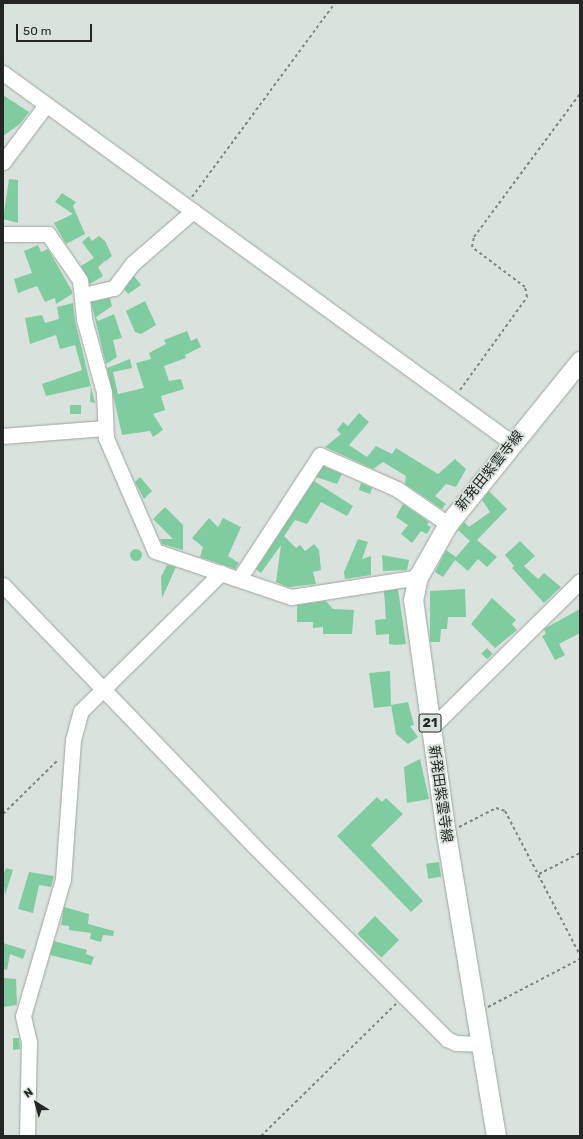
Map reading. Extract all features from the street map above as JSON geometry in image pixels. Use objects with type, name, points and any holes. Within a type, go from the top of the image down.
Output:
[{"type":"main road","name":"新発田紫雲寺線","points":[[496,1136],[446,834],[431,728],[413,621],[418,578],[448,524],[512,443],[580,361]]},
{"type":"street","points":[[3,73],[454,399],[512,443]]},
{"type":"street","points":[[3,162],[46,105]]},
{"type":"street","points":[[83,295],[114,288],[132,264],[189,208]]},
{"type":"street","points":[[3,234],[48,234],[54,239],[80,280],[83,295],[84,319],[104,392],[104,428],[111,452],[155,550],[221,573],[300,597],[418,578]]},
{"type":"street","points":[[3,436],[104,428]]},
{"type":"street","points":[[239,578],[320,455],[397,489],[448,524]]},
{"type":"street","points":[[27,1136],[29,1042],[23,1016],[62,879],[73,746],[81,711],[102,688],[221,573]]},
{"type":"street","points":[[431,728],[580,581]]},
{"type":"street","points":[[3,585],[102,688],[447,1039],[456,1043],[481,1044]]},
{"type":"path","points":[[189,208],[335,3]]},
{"type":"path","points":[[454,399],[527,297],[525,287],[472,247],[474,237],[580,94]]},
{"type":"path","points":[[3,814],[73,746]]},
{"type":"path","points":[[446,834],[496,808],[505,811],[580,955]]},
{"type":"path","points":[[539,874],[580,853]]},
{"type":"path","points":[[476,1013],[580,959]]},
{"type":"path","points":[[261,1136],[404,996]]},
{"type":"building","points":[[3,95],[29,112],[20,124],[3,136]]},
{"type":"building","points":[[9,179],[18,180],[18,223],[3,219]]},
{"type":"building","points":[[62,193],[76,202],[73,206],[85,234],[66,244],[54,223],[73,214],[55,202]]},
{"type":"building","points":[[89,236],[92,241],[99,236],[105,241],[112,256],[105,262],[103,259],[104,262],[98,267],[103,276],[90,284],[81,266],[94,258],[82,242]]},
{"type":"building","points":[[38,245],[41,252],[48,249],[72,291],[72,294],[56,304],[55,298],[45,302],[37,286],[18,293],[14,279],[32,273],[24,251]]},
{"type":"building","points":[[134,276],[141,285],[128,294],[124,289]]},
{"type":"building","points":[[110,298],[112,306],[96,317],[98,321],[114,314],[122,338],[113,340],[117,357],[106,364],[91,302]]},
{"type":"building","points":[[145,301],[156,325],[141,334],[135,332],[126,311]]},
{"type":"building","points":[[73,303],[75,321],[91,386],[46,396],[42,384],[82,370],[75,345],[60,349],[56,335],[30,344],[25,318],[42,315],[45,323],[59,319],[57,307]]},
{"type":"building","points":[[187,331],[191,341],[197,338],[201,347],[185,355],[186,358],[164,366],[169,381],[181,379],[184,389],[161,396],[165,410],[153,414],[163,430],[153,437],[150,431],[122,435],[107,368],[130,359],[132,368],[113,372],[118,394],[144,388],[136,363],[151,359],[149,353],[166,344],[164,340]]},
{"type":"building","points":[[91,386],[95,403],[90,402]]},
{"type":"building","points":[[70,405],[81,405],[81,414],[70,414]]},
{"type":"building","points":[[359,413],[369,422],[349,445],[367,457],[376,446],[392,454],[396,448],[438,474],[455,459],[466,469],[456,487],[446,484],[435,496],[446,504],[442,509],[405,484],[406,476],[383,462],[373,469],[325,447],[341,434],[337,430],[343,422],[348,426]]},
{"type":"building","points":[[323,466],[342,474],[337,484],[316,477]]},
{"type":"building","points":[[140,477],[152,491],[144,499],[135,482]]},
{"type":"building","points":[[314,481],[353,506],[347,516],[321,502],[307,524],[295,520],[284,536],[296,548],[300,545],[305,551],[314,544],[319,550],[321,570],[313,572],[316,584],[288,587],[276,582],[281,545],[261,573],[256,569]]},
{"type":"building","points":[[361,483],[372,488],[370,494],[359,490]]},
{"type":"building","points":[[489,491],[507,509],[477,540],[497,557],[487,567],[478,559],[468,571],[455,560],[443,577],[435,572],[446,550],[456,557],[470,541],[458,530],[464,522],[469,527],[490,512],[482,500]]},
{"type":"building","points":[[403,504],[429,522],[427,525],[431,527],[427,534],[421,531],[412,543],[401,534],[408,525],[396,517]]},
{"type":"building","points":[[165,507],[183,525],[183,550],[162,544],[160,539],[173,539],[153,519]]},
{"type":"building","points":[[209,518],[218,527],[223,518],[241,527],[228,556],[239,563],[235,569],[200,557],[203,547],[192,538]]},
{"type":"building","points":[[358,539],[368,542],[362,559],[371,556],[371,575],[345,579],[344,572]]},
{"type":"building","points":[[520,541],[535,556],[524,566],[538,579],[544,573],[561,587],[544,603],[512,568],[514,566],[505,555]]},
{"type":"building","points":[[134,549],[138,549],[142,555],[138,561],[134,561],[130,557],[130,553]]},
{"type":"building","points":[[382,555],[409,560],[407,570],[383,571]]},
{"type":"building","points":[[167,565],[176,567],[162,598],[161,577]]},
{"type":"building","points":[[398,589],[406,644],[395,645],[389,644],[389,634],[376,635],[375,620],[386,619],[384,591]]},
{"type":"building","points":[[465,589],[466,617],[448,617],[447,629],[441,629],[440,642],[430,642],[430,591]]},
{"type":"building","points":[[492,598],[516,620],[512,624],[517,630],[495,648],[471,624]]},
{"type":"building","points":[[326,601],[333,609],[354,610],[352,634],[323,634],[323,627],[313,628],[313,622],[297,622],[297,605]]},
{"type":"building","points":[[580,609],[580,633],[559,644],[565,655],[555,660],[542,636],[546,634],[544,629]]},
{"type":"building","points":[[487,648],[493,654],[487,659],[481,654]]},
{"type":"building","points":[[390,671],[391,706],[374,708],[369,673]]},
{"type":"building","points":[[408,702],[414,725],[410,726],[418,737],[408,744],[396,734],[391,705]]},
{"type":"building","points":[[420,759],[429,799],[407,803],[404,767]]},
{"type":"building","points":[[377,797],[382,802],[386,798],[403,814],[371,845],[423,901],[411,912],[337,836]]},
{"type":"building","points":[[439,862],[441,877],[428,879],[426,864]]},
{"type":"building","points":[[6,868],[13,870],[5,895],[3,876]]},
{"type":"building","points":[[29,872],[54,876],[51,887],[39,885],[33,913],[18,909]]},
{"type":"building","points":[[64,907],[89,914],[88,924],[114,931],[113,936],[103,935],[101,942],[90,939],[91,933],[69,930],[69,926],[61,925]]},
{"type":"building","points":[[375,916],[399,940],[381,958],[357,934]]},
{"type":"building","points":[[54,941],[87,950],[86,954],[94,957],[91,965],[50,955]]},
{"type":"building","points":[[3,943],[26,950],[23,959],[10,954],[7,970],[3,969]]},
{"type":"building","points":[[3,978],[16,979],[17,1005],[3,1007]]},
{"type":"building","points":[[13,1038],[19,1038],[20,1049],[13,1050]]}]
